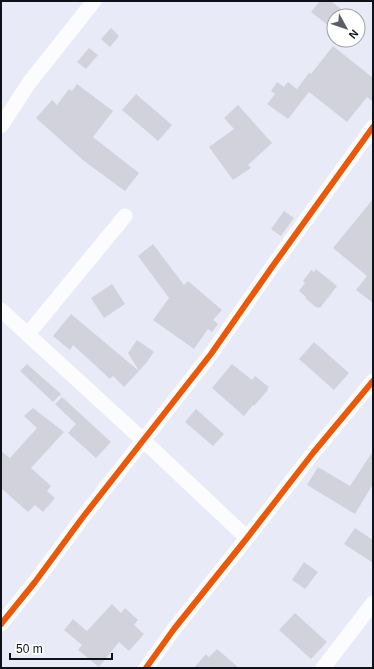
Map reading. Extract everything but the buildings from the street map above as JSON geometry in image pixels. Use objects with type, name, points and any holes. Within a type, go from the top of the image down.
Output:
[{"type":"street","points":[[1,126],[29,83],[94,1]]},
{"type":"street","points":[[1,624],[211,354],[373,127]]},
{"type":"street","points":[[28,334],[125,216]]},
{"type":"street","points":[[1,310],[144,440],[247,538]]},
{"type":"street","points":[[146,668],[174,629],[373,381]]},
{"type":"street","points":[[323,668],[373,604]]},
{"type":"cycle path","points":[[1,624],[211,354],[373,127]]},
{"type":"cycle path","points":[[146,668],[174,629],[313,453],[373,381]]}]
